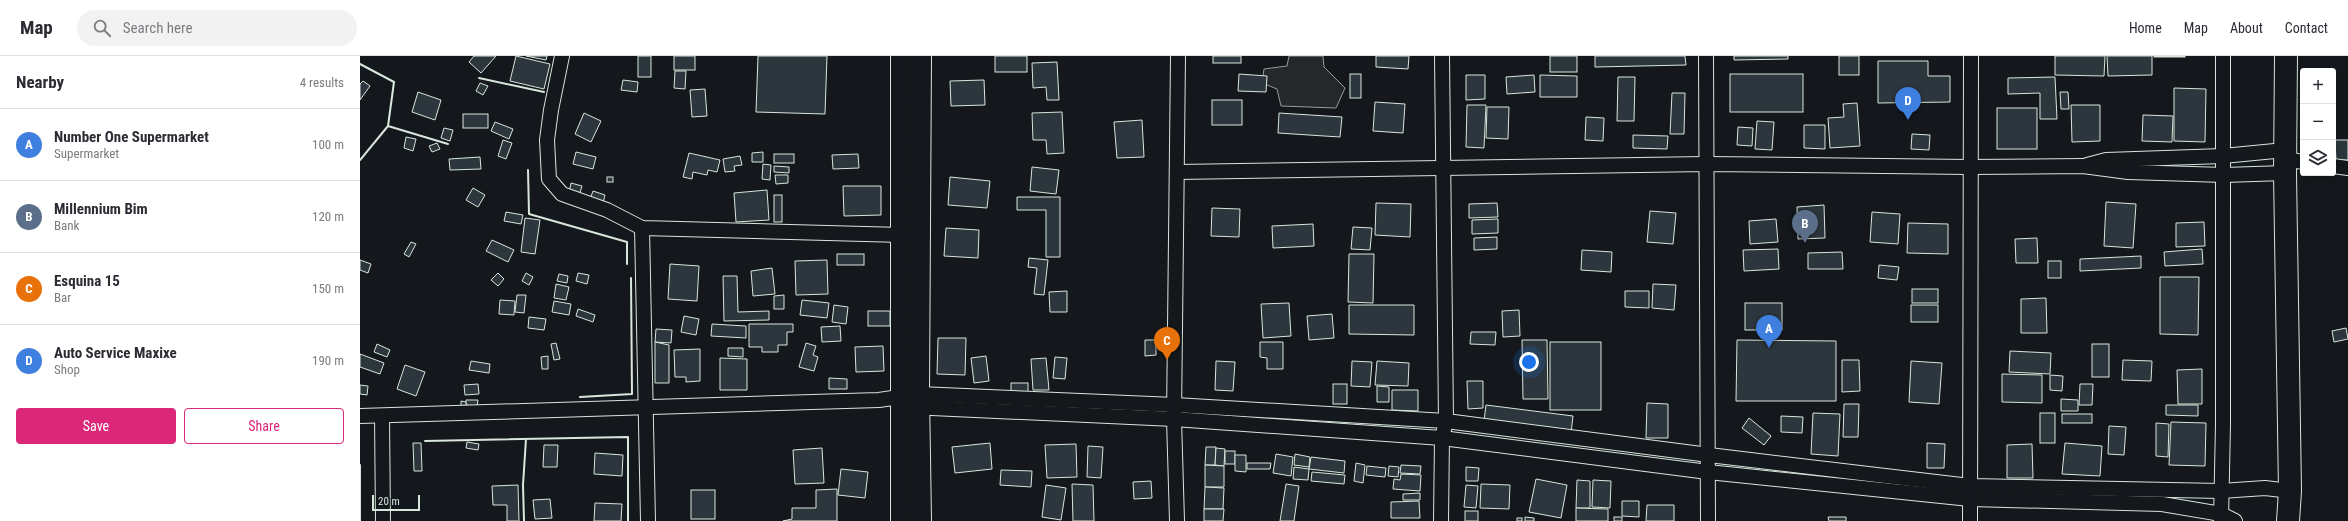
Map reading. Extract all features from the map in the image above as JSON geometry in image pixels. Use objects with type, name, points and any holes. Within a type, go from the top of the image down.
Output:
[{"type":"highway","points":[[2286,56],[2289,161],[2290,491],[2288,521]]},
{"type":"street","points":[[562,56],[551,110],[547,140],[549,180],[562,194],[607,210],[642,228],[902,235]]},
{"type":"street","points":[[901,56],[901,521]]},
{"type":"street","points":[[921,56],[921,521]]},
{"type":"street","points":[[1177,521],[1175,412],[1178,56]]},
{"type":"street","points":[[1441,521],[1442,438],[1446,421],[1442,56]]},
{"type":"street","points":[[1706,56],[1709,455],[1708,521]]},
{"type":"street","points":[[1970,521],[1969,168],[1971,56]]},
{"type":"street","points":[[2221,517],[2223,424],[2223,56]]},
{"type":"street","points":[[2083,166],[2106,160],[2223,156],[2289,161]]},
{"type":"street","points":[[1177,172],[1706,164],[1969,168],[2083,166],[2128,172],[2224,175],[2289,161]]},
{"type":"street","points":[[2336,166],[2348,168]]},
{"type":"street","points":[[642,228],[648,521]]},
{"type":"street","points":[[360,416],[879,400],[1446,421],[1709,455],[1970,493],[2221,491],[2265,488],[2290,491]]},
{"type":"street","points":[[1175,412],[1442,438],[1708,472],[1970,493],[2162,504],[2235,521]]},
{"type":"street","points":[[382,416],[383,521]]},
{"type":"shaded area","points":[[1289,56],[1323,56],[1324,67],[1345,88],[1336,108],[1281,106],[1277,89],[1262,83],[1264,69],[1287,66]]},
{"type":"building","points":[[474,56],[496,56],[481,73],[469,62]]},
{"type":"building","points":[[516,56],[550,64],[544,89],[510,81]]},
{"type":"building","points":[[526,56],[547,56],[546,60]]},
{"type":"building","points":[[638,56],[651,56],[651,77],[638,77]]},
{"type":"building","points":[[674,56],[695,56],[695,70],[674,70]]},
{"type":"building","points":[[758,56],[827,56],[825,114],[756,112]]},
{"type":"building","points":[[995,56],[1027,56],[1027,72],[995,72]]},
{"type":"building","points":[[1213,56],[1241,56],[1241,63],[1213,63]]},
{"type":"building","points":[[1376,56],[1409,56],[1408,69],[1376,67]]},
{"type":"building","points":[[1550,56],[1577,56],[1577,72],[1550,72]]},
{"type":"building","points":[[1595,56],[1685,56],[1686,65],[1595,67]]},
{"type":"building","points":[[1734,56],[1788,56],[1788,59],[1734,60]]},
{"type":"building","points":[[1839,56],[1859,56],[1859,75],[1839,75]]},
{"type":"building","points":[[2055,56],[2105,56],[2104,76],[2055,75]]},
{"type":"building","points":[[2107,56],[2152,56],[2152,75],[2108,76]]},
{"type":"building","points":[[2185,56],[2185,57],[2154,57]]},
{"type":"building","points":[[1878,61],[1928,61],[1928,76],[1950,76],[1950,102],[1878,103]]},
{"type":"building","points":[[1057,62],[1059,100],[1047,100],[1046,87],[1033,88],[1032,63]]},
{"type":"building","points":[[675,71],[686,71],[685,89],[674,88]]},
{"type":"building","points":[[1239,74],[1267,76],[1266,92],[1238,91]]},
{"type":"building","points":[[1350,74],[1361,74],[1361,98],[1350,98]]},
{"type":"building","points":[[1730,74],[1803,74],[1803,112],[1730,112]]},
{"type":"building","points":[[1466,75],[1485,75],[1485,99],[1466,100]]},
{"type":"building","points":[[1534,75],[1535,92],[1507,94],[1506,77]]},
{"type":"building","points":[[1540,75],[1577,76],[1577,97],[1540,97]]},
{"type":"building","points":[[1618,77],[1635,77],[1634,121],[1617,121]]},
{"type":"building","points":[[2055,77],[2057,119],[2040,119],[2040,93],[2008,94],[2008,78]]},
{"type":"building","points":[[623,80],[638,82],[637,92],[621,90]]},
{"type":"building","points":[[984,80],[985,105],[951,106],[950,81]]},
{"type":"building","points":[[363,81],[370,86],[360,100],[360,84]]},
{"type":"building","points":[[480,83],[488,86],[483,95],[476,91]]},
{"type":"building","points":[[2174,88],[2206,89],[2205,142],[2174,141]]},
{"type":"building","points":[[705,89],[707,116],[692,117],[690,90]]},
{"type":"building","points":[[418,92],[441,100],[435,120],[412,112]]},
{"type":"building","points":[[2060,92],[2068,92],[2069,109],[2061,109]]},
{"type":"building","points":[[1672,93],[1685,93],[1684,134],[1670,134]]},
{"type":"building","points":[[1212,100],[1242,100],[1242,125],[1212,125]]},
{"type":"building","points":[[1375,102],[1405,104],[1403,133],[1373,131]]},
{"type":"building","points":[[1857,103],[1860,146],[1830,148],[1828,118],[1844,117],[1843,104]]},
{"type":"building","points":[[1467,105],[1486,105],[1484,148],[1466,147]]},
{"type":"building","points":[[2071,105],[2100,105],[2100,141],[2072,142]]},
{"type":"building","points":[[1487,107],[1509,107],[1508,139],[1486,138]]},
{"type":"building","points":[[1997,108],[2037,108],[2037,149],[1997,149]]},
{"type":"building","points":[[1062,112],[1064,153],[1047,154],[1046,140],[1033,140],[1032,113]]},
{"type":"building","points":[[584,113],[601,121],[591,142],[575,134]]},
{"type":"building","points":[[1279,113],[1342,117],[1340,137],[1278,133]]},
{"type":"building","points":[[463,114],[488,114],[488,128],[463,128]]},
{"type":"building","points":[[2143,115],[2173,116],[2172,142],[2142,141]]},
{"type":"building","points":[[1586,117],[1604,118],[1603,141],[1585,140]]},
{"type":"building","points":[[1142,120],[1144,157],[1117,158],[1114,122]]},
{"type":"building","points":[[1757,121],[1774,122],[1772,150],[1755,149]]},
{"type":"building","points":[[495,122],[513,129],[509,139],[491,131]]},
{"type":"building","points":[[1804,125],[1825,125],[1825,149],[1804,148]]},
{"type":"building","points":[[1738,127],[1753,128],[1752,146],[1737,145]]},
{"type":"building","points":[[444,128],[453,130],[450,141],[441,138]]},
{"type":"building","points":[[1912,134],[1930,135],[1929,150],[1911,149]]},
{"type":"building","points":[[1633,135],[1668,136],[1667,149],[1633,148]]},
{"type":"building","points":[[406,137],[416,139],[413,151],[404,148]]},
{"type":"building","points":[[503,140],[512,143],[506,159],[498,156]]},
{"type":"building","points":[[2336,140],[2348,140],[2348,160],[2336,160]]},
{"type":"building","points":[[437,143],[440,149],[432,152],[429,146]]},
{"type":"building","points":[[576,152],[596,157],[593,169],[573,164]]},
{"type":"building","points":[[763,152],[763,162],[752,162],[752,153]]},
{"type":"building","points":[[689,153],[720,160],[717,172],[708,170],[707,175],[693,172],[692,179],[683,177]]},
{"type":"building","points":[[774,154],[794,154],[794,163],[774,163]]},
{"type":"building","points":[[858,154],[859,168],[833,169],[832,155]]},
{"type":"building","points":[[740,156],[742,165],[734,166],[735,171],[725,172],[723,159]]},
{"type":"building","points":[[480,157],[481,169],[450,170],[449,159]]},
{"type":"building","points":[[763,164],[771,165],[770,180],[762,179]]},
{"type":"building","points":[[774,166],[789,167],[789,173],[774,172]]},
{"type":"building","points":[[1032,167],[1059,170],[1056,194],[1030,191]]},
{"type":"building","points":[[775,175],[788,175],[788,183],[776,184]]},
{"type":"building","points":[[607,177],[613,177],[613,182],[607,182]]},
{"type":"building","points":[[950,177],[990,181],[987,208],[948,205]]},
{"type":"building","points":[[571,183],[582,186],[579,196],[569,193]]},
{"type":"building","points":[[843,186],[881,186],[881,215],[844,216]]},
{"type":"building","points":[[473,188],[485,195],[478,207],[466,200]]},
{"type":"building","points":[[767,190],[769,220],[736,222],[734,193]]},
{"type":"building","points":[[593,191],[605,195],[603,203],[590,199]]},
{"type":"building","points":[[774,195],[782,195],[782,222],[774,222]]},
{"type":"building","points":[[1017,197],[1060,197],[1060,257],[1046,257],[1046,210],[1017,210]]},
{"type":"building","points":[[2106,202],[2136,204],[2133,248],[2104,246]]},
{"type":"building","points":[[1376,203],[1411,204],[1410,237],[1375,235]]},
{"type":"building","points":[[1497,203],[1498,217],[1469,218],[1469,204]]},
{"type":"building","points":[[1824,205],[1825,238],[1798,239],[1797,207]]},
{"type":"building","points":[[1212,208],[1240,209],[1239,237],[1211,236]]},
{"type":"building","points":[[1650,211],[1676,213],[1673,244],[1647,242]]},
{"type":"building","points":[[506,212],[523,215],[521,224],[504,221]]},
{"type":"building","points":[[1872,212],[1900,214],[1898,244],[1870,242]]},
{"type":"building","points":[[525,218],[540,220],[535,254],[521,252]]},
{"type":"building","points":[[1498,219],[1498,233],[1472,234],[1472,220]]},
{"type":"building","points":[[1776,219],[1778,242],[1750,244],[1749,221]]},
{"type":"building","points":[[2204,222],[2205,246],[2176,247],[2176,223]]},
{"type":"building","points":[[1908,223],[1948,224],[1948,254],[1907,253]]},
{"type":"building","points":[[1313,224],[1314,246],[1273,248],[1272,226]]},
{"type":"building","points":[[1353,227],[1372,228],[1370,250],[1351,249]]},
{"type":"building","points":[[946,228],[979,230],[978,258],[944,256]]},
{"type":"building","points":[[1497,237],[1497,249],[1474,250],[1474,238]]},
{"type":"building","points":[[2037,238],[2038,263],[2016,263],[2015,239]]},
{"type":"building","points":[[492,240],[514,250],[508,262],[486,251]]},
{"type":"building","points":[[411,242],[416,244],[409,257],[404,254]]},
{"type":"building","points":[[1778,249],[1779,269],[1744,271],[1743,250]]},
{"type":"building","points":[[2202,249],[2203,264],[2165,266],[2164,252]]},
{"type":"building","points":[[1582,250],[1612,252],[1611,272],[1581,270]]},
{"type":"building","points":[[1842,252],[1843,269],[1808,269],[1808,253]]},
{"type":"building","points":[[837,254],[864,254],[864,265],[837,265]]},
{"type":"building","points":[[1349,254],[1374,254],[1373,303],[1348,302]]},
{"type":"building","points":[[2141,256],[2141,268],[2080,271],[2080,259]]},
{"type":"building","points":[[1029,258],[1048,260],[1044,295],[1034,294],[1037,268],[1028,267]]},
{"type":"building","points":[[360,260],[371,264],[368,273],[360,270]]},
{"type":"building","points":[[827,260],[828,294],[796,295],[795,261]]},
{"type":"building","points":[[2048,261],[2061,261],[2061,278],[2048,278]]},
{"type":"building","points":[[670,264],[699,266],[697,301],[668,299]]},
{"type":"building","points":[[1879,265],[1899,267],[1897,280],[1878,278]]},
{"type":"building","points":[[772,268],[775,294],[753,296],[751,271]]},
{"type":"building","points":[[498,273],[504,279],[498,286],[491,280]]},
{"type":"building","points":[[526,273],[533,277],[529,285],[522,281]]},
{"type":"building","points":[[578,273],[589,275],[587,284],[576,281]]},
{"type":"building","points":[[559,274],[568,276],[567,283],[557,281]]},
{"type":"building","points":[[723,276],[737,276],[738,312],[769,311],[769,320],[724,321]]},
{"type":"building","points":[[2160,277],[2199,277],[2198,335],[2160,334]]},
{"type":"building","points":[[556,284],[569,287],[566,300],[554,298]]},
{"type":"building","points":[[1653,284],[1676,285],[1674,310],[1652,308]]},
{"type":"building","points":[[1912,289],[1938,289],[1938,303],[1912,303]]},
{"type":"building","points":[[1067,291],[1067,312],[1050,312],[1049,292]]},
{"type":"building","points":[[1625,291],[1649,291],[1649,308],[1625,307]]},
{"type":"building","points":[[517,295],[526,295],[524,313],[515,312]]},
{"type":"building","points":[[784,295],[784,309],[774,309],[774,296]]},
{"type":"building","points":[[2046,298],[2047,333],[2021,333],[2021,299]]},
{"type":"building","points":[[500,300],[515,301],[514,315],[499,314]]},
{"type":"building","points":[[802,300],[829,303],[827,318],[800,315]]},
{"type":"building","points":[[554,301],[571,304],[569,315],[552,312]]},
{"type":"building","points":[[1289,303],[1291,336],[1263,338],[1261,304]]},
{"type":"building","points":[[1745,303],[1782,303],[1782,330],[1745,330]]},
{"type":"building","points":[[834,305],[848,307],[846,324],[832,322]]},
{"type":"building","points":[[1349,305],[1414,305],[1414,335],[1349,334]]},
{"type":"building","points":[[1911,305],[1938,305],[1938,322],[1911,322]]},
{"type":"building","points":[[578,309],[595,315],[593,322],[576,316]]},
{"type":"building","points":[[1519,310],[1520,336],[1503,337],[1502,311]]},
{"type":"building","points":[[868,311],[890,311],[890,326],[868,326]]},
{"type":"building","points":[[1332,314],[1334,338],[1309,340],[1307,316]]},
{"type":"building","points":[[684,316],[699,319],[696,335],[681,332]]},
{"type":"building","points":[[529,317],[546,319],[544,330],[528,328]]},
{"type":"building","points":[[712,324],[746,326],[746,338],[711,336]]},
{"type":"building","points":[[749,324],[793,324],[793,332],[787,332],[787,345],[778,345],[778,352],[762,352],[762,347],[749,347]]},
{"type":"building","points":[[840,326],[841,341],[822,342],[821,327]]},
{"type":"building","points":[[2346,328],[2348,339],[2334,342],[2332,331]]},
{"type":"building","points":[[656,329],[672,330],[671,343],[655,342]]},
{"type":"building","points":[[1471,332],[1496,332],[1495,345],[1470,344]]},
{"type":"building","points":[[938,338],[966,338],[965,375],[937,374]]},
{"type":"building","points":[[1145,340],[1156,340],[1156,355],[1145,356]]},
{"type":"building","points":[[1522,340],[1547,340],[1548,399],[1523,399]]},
{"type":"building","points":[[1737,340],[1836,341],[1836,401],[1736,401]]},
{"type":"building","points":[[655,342],[669,345],[669,383],[655,383]]},
{"type":"building","points":[[1260,342],[1283,342],[1283,369],[1267,369],[1267,358],[1260,357]]},
{"type":"building","points":[[1550,342],[1601,342],[1601,410],[1550,410]]},
{"type":"building","points":[[556,343],[560,359],[554,360],[551,344]]},
{"type":"building","points":[[806,343],[816,346],[813,355],[818,357],[814,371],[799,367]]},
{"type":"building","points":[[377,344],[390,350],[387,357],[374,352]]},
{"type":"building","points":[[2092,344],[2109,344],[2109,377],[2092,377]]},
{"type":"building","points":[[883,346],[884,371],[856,372],[855,347]]},
{"type":"building","points":[[728,348],[743,348],[743,357],[728,356]]},
{"type":"building","points":[[700,349],[700,381],[686,382],[686,377],[675,377],[674,350]]},
{"type":"building","points":[[2010,351],[2051,353],[2050,374],[2009,372]]},
{"type":"building","points":[[360,354],[384,363],[380,374],[360,367]]},
{"type":"building","points":[[548,356],[548,369],[542,369],[541,357]]},
{"type":"building","points":[[986,356],[989,381],[974,383],[971,358]]},
{"type":"building","points":[[1055,357],[1067,358],[1065,379],[1053,378]]},
{"type":"building","points":[[720,358],[747,359],[747,390],[720,390]]},
{"type":"building","points":[[1046,358],[1049,390],[1033,390],[1031,359]]},
{"type":"building","points":[[1842,360],[1859,360],[1860,391],[1842,392]]},
{"type":"building","points":[[2123,360],[2152,361],[2151,381],[2122,380]]},
{"type":"building","points":[[471,361],[490,364],[489,373],[469,370]]},
{"type":"building","points":[[1216,361],[1235,362],[1233,391],[1215,390]]},
{"type":"building","points":[[1352,361],[1372,362],[1370,387],[1351,386]]},
{"type":"building","points":[[1377,361],[1409,363],[1408,386],[1375,385]]},
{"type":"building","points":[[1911,361],[1942,363],[1939,404],[1909,402]]},
{"type":"building","points":[[405,365],[425,372],[416,396],[397,389]]},
{"type":"building","points":[[2202,369],[2202,404],[2178,404],[2177,370]]},
{"type":"building","points":[[2002,374],[2042,375],[2042,403],[2002,402]]},
{"type":"building","points":[[2050,375],[2063,376],[2062,391],[2050,390]]},
{"type":"building","points":[[829,378],[847,379],[847,389],[829,389]]},
{"type":"building","points":[[1467,381],[1483,381],[1483,408],[1468,409]]},
{"type":"building","points":[[1011,383],[1028,383],[1028,394],[1011,394]]},
{"type":"building","points":[[478,384],[479,394],[465,395],[464,385]]},
{"type":"building","points":[[1333,384],[1347,384],[1347,404],[1333,404]]},
{"type":"building","points":[[2080,384],[2093,384],[2092,405],[2079,405]]},
{"type":"building","points":[[360,385],[368,386],[367,395],[360,394]]},
{"type":"building","points":[[1377,386],[1389,387],[1389,402],[1377,402]]},
{"type":"building","points":[[1392,390],[1418,390],[1418,411],[1392,410]]},
{"type":"building","points":[[2061,399],[2078,400],[2078,411],[2061,411]]},
{"type":"building","points":[[466,400],[478,400],[477,406],[466,405]]},
{"type":"building","points":[[461,401],[466,402],[466,408],[461,408]]},
{"type":"building","points":[[1647,403],[1668,404],[1668,438],[1646,438]]},
{"type":"building","points":[[1844,404],[1859,404],[1858,437],[1843,437]]},
{"type":"building","points":[[1486,405],[1573,416],[1571,433],[1484,421]]},
{"type":"building","points":[[2166,405],[2198,405],[2198,416],[2166,415]]},
{"type":"building","points":[[1813,413],[1840,414],[1838,456],[1811,454]]},
{"type":"building","points":[[2040,413],[2055,413],[2055,443],[2040,443]]},
{"type":"building","points":[[2062,414],[2092,414],[2092,423],[2062,423]]},
{"type":"building","points":[[1781,416],[1803,417],[1802,433],[1781,432]]},
{"type":"building","points":[[1749,418],[1771,436],[1764,445],[1742,428]]},
{"type":"building","points":[[2171,422],[2206,423],[2205,466],[2169,465]]},
{"type":"building","points":[[2156,423],[2169,424],[2168,457],[2156,456]]},
{"type":"building","points":[[2109,426],[2126,427],[2124,455],[2108,454]]},
{"type":"building","points":[[467,442],[479,444],[478,450],[466,448]]},
{"type":"building","points":[[413,443],[421,443],[422,471],[414,471]]},
{"type":"building","points":[[990,443],[992,469],[955,473],[952,447]]},
{"type":"building","points":[[1927,443],[1945,444],[1944,468],[1927,468]]},
{"type":"building","points":[[2065,443],[2102,446],[2100,476],[2062,474]]},
{"type":"building","points":[[1076,444],[1077,477],[1047,478],[1045,445]]},
{"type":"building","points":[[2032,444],[2033,478],[2007,478],[2007,445]]},
{"type":"building","points":[[544,445],[558,445],[557,467],[543,467]]},
{"type":"building","points":[[1088,446],[1103,447],[1101,478],[1087,477]]},
{"type":"building","points":[[1206,447],[1216,447],[1215,465],[1205,465]]},
{"type":"building","points":[[822,448],[824,483],[795,484],[793,450]]},
{"type":"building","points":[[1216,448],[1225,449],[1224,466],[1215,465]]},
{"type":"building","points":[[1225,451],[1235,451],[1235,464],[1225,464]]},
{"type":"building","points":[[595,453],[623,455],[622,476],[594,474]]},
{"type":"building","points":[[1276,454],[1293,457],[1291,476],[1273,473]]},
{"type":"building","points":[[1295,454],[1310,457],[1309,467],[1294,465]]},
{"type":"building","points":[[1235,455],[1246,455],[1246,472],[1235,471]]},
{"type":"building","points":[[1311,457],[1345,461],[1344,473],[1309,469]]},
{"type":"building","points":[[1247,463],[1271,463],[1270,469],[1247,469]]},
{"type":"building","points":[[1356,463],[1365,465],[1363,483],[1354,481]]},
{"type":"building","points":[[1205,465],[1224,466],[1224,487],[1205,487]]},
{"type":"building","points":[[1401,465],[1421,466],[1420,474],[1400,473]]},
{"type":"building","points":[[1367,466],[1386,468],[1385,477],[1366,475]]},
{"type":"building","points":[[1389,466],[1399,467],[1398,477],[1388,476]]},
{"type":"building","points":[[1294,467],[1309,469],[1308,480],[1293,479]]},
{"type":"building","points":[[1466,467],[1479,468],[1478,481],[1466,481]]},
{"type":"building","points":[[841,469],[868,472],[865,498],[838,495]]},
{"type":"building","points":[[1001,470],[1032,471],[1031,487],[1000,485]]},
{"type":"building","points":[[1312,472],[1345,475],[1344,484],[1311,481]]},
{"type":"building","points":[[1401,474],[1421,475],[1420,491],[1393,489],[1394,479],[1400,480]]},
{"type":"building","points":[[1536,479],[1567,485],[1561,518],[1529,512]]},
{"type":"building","points":[[1577,480],[1590,481],[1590,508],[1576,508]]},
{"type":"building","points":[[1593,480],[1611,481],[1610,508],[1592,507]]},
{"type":"building","points":[[1151,481],[1152,498],[1134,499],[1133,482]]},
{"type":"building","points":[[1072,484],[1093,485],[1094,521],[1073,521]]},
{"type":"building","points":[[1286,484],[1299,486],[1294,521],[1280,521]]},
{"type":"building","points":[[1481,484],[1510,485],[1509,509],[1480,508]]},
{"type":"building","points":[[518,485],[519,521],[507,521],[507,505],[493,505],[492,486]]},
{"type":"building","points":[[1046,485],[1066,488],[1061,520],[1042,517]]},
{"type":"building","points":[[1466,485],[1478,486],[1476,508],[1464,507]]},
{"type":"building","points":[[1205,487],[1224,488],[1223,509],[1204,509]]},
{"type":"building","points":[[837,489],[837,521],[783,521],[792,519],[792,508],[816,508],[816,490]]},
{"type":"building","points":[[691,490],[715,490],[715,519],[691,519]]},
{"type":"building","points":[[1420,493],[1420,500],[1403,500],[1403,494]]},
{"type":"building","points":[[550,499],[552,518],[535,519],[533,500]]},
{"type":"building","points":[[1419,501],[1420,518],[1391,518],[1391,502]]},
{"type":"building","points":[[1622,501],[1639,501],[1639,517],[1622,516]]},
{"type":"building","points":[[595,503],[622,504],[621,521],[594,521]]},
{"type":"building","points":[[1647,505],[1674,505],[1674,521],[1646,521]]},
{"type":"building","points":[[1576,508],[1608,509],[1608,521],[1576,521]]},
{"type":"building","points":[[1204,509],[1224,509],[1223,521],[1204,521]]},
{"type":"building","points":[[1465,511],[1478,511],[1478,521],[1465,521]]},
{"type":"building","points":[[1525,517],[1534,518],[1534,521],[1525,521]]},
{"type":"building","points":[[1614,517],[1622,517],[1622,521],[1614,521]]},
{"type":"building","points":[[1828,517],[1846,517],[1846,521],[1829,521]]},
{"type":"building","points":[[1517,518],[1522,518],[1522,521],[1517,521]]},
{"type":"wall","points":[[360,64],[394,82],[388,126],[360,160]]},
{"type":"wall","points":[[479,78],[544,92]]},
{"type":"wall","points":[[388,126],[448,144]]},
{"type":"wall","points":[[528,170],[529,214],[627,242],[627,264]]},
{"type":"wall","points":[[580,397],[632,394],[631,278]]},
{"type":"wall","points":[[425,441],[628,437],[628,521]]},
{"type":"wall","points":[[524,521],[523,485],[526,439]]},
{"type":"wall","points":[[360,465],[360,521]]},
{"type":"place","name":"Auto Service Maxixe","points":[[1908,120]]},
{"type":"place","name":"Millennium Bim","points":[[1805,243]]},
{"type":"place","name":"Number One Supermarket","points":[[1769,348]]},
{"type":"place","name":"Esquina 15","points":[[1167,360]]}]
